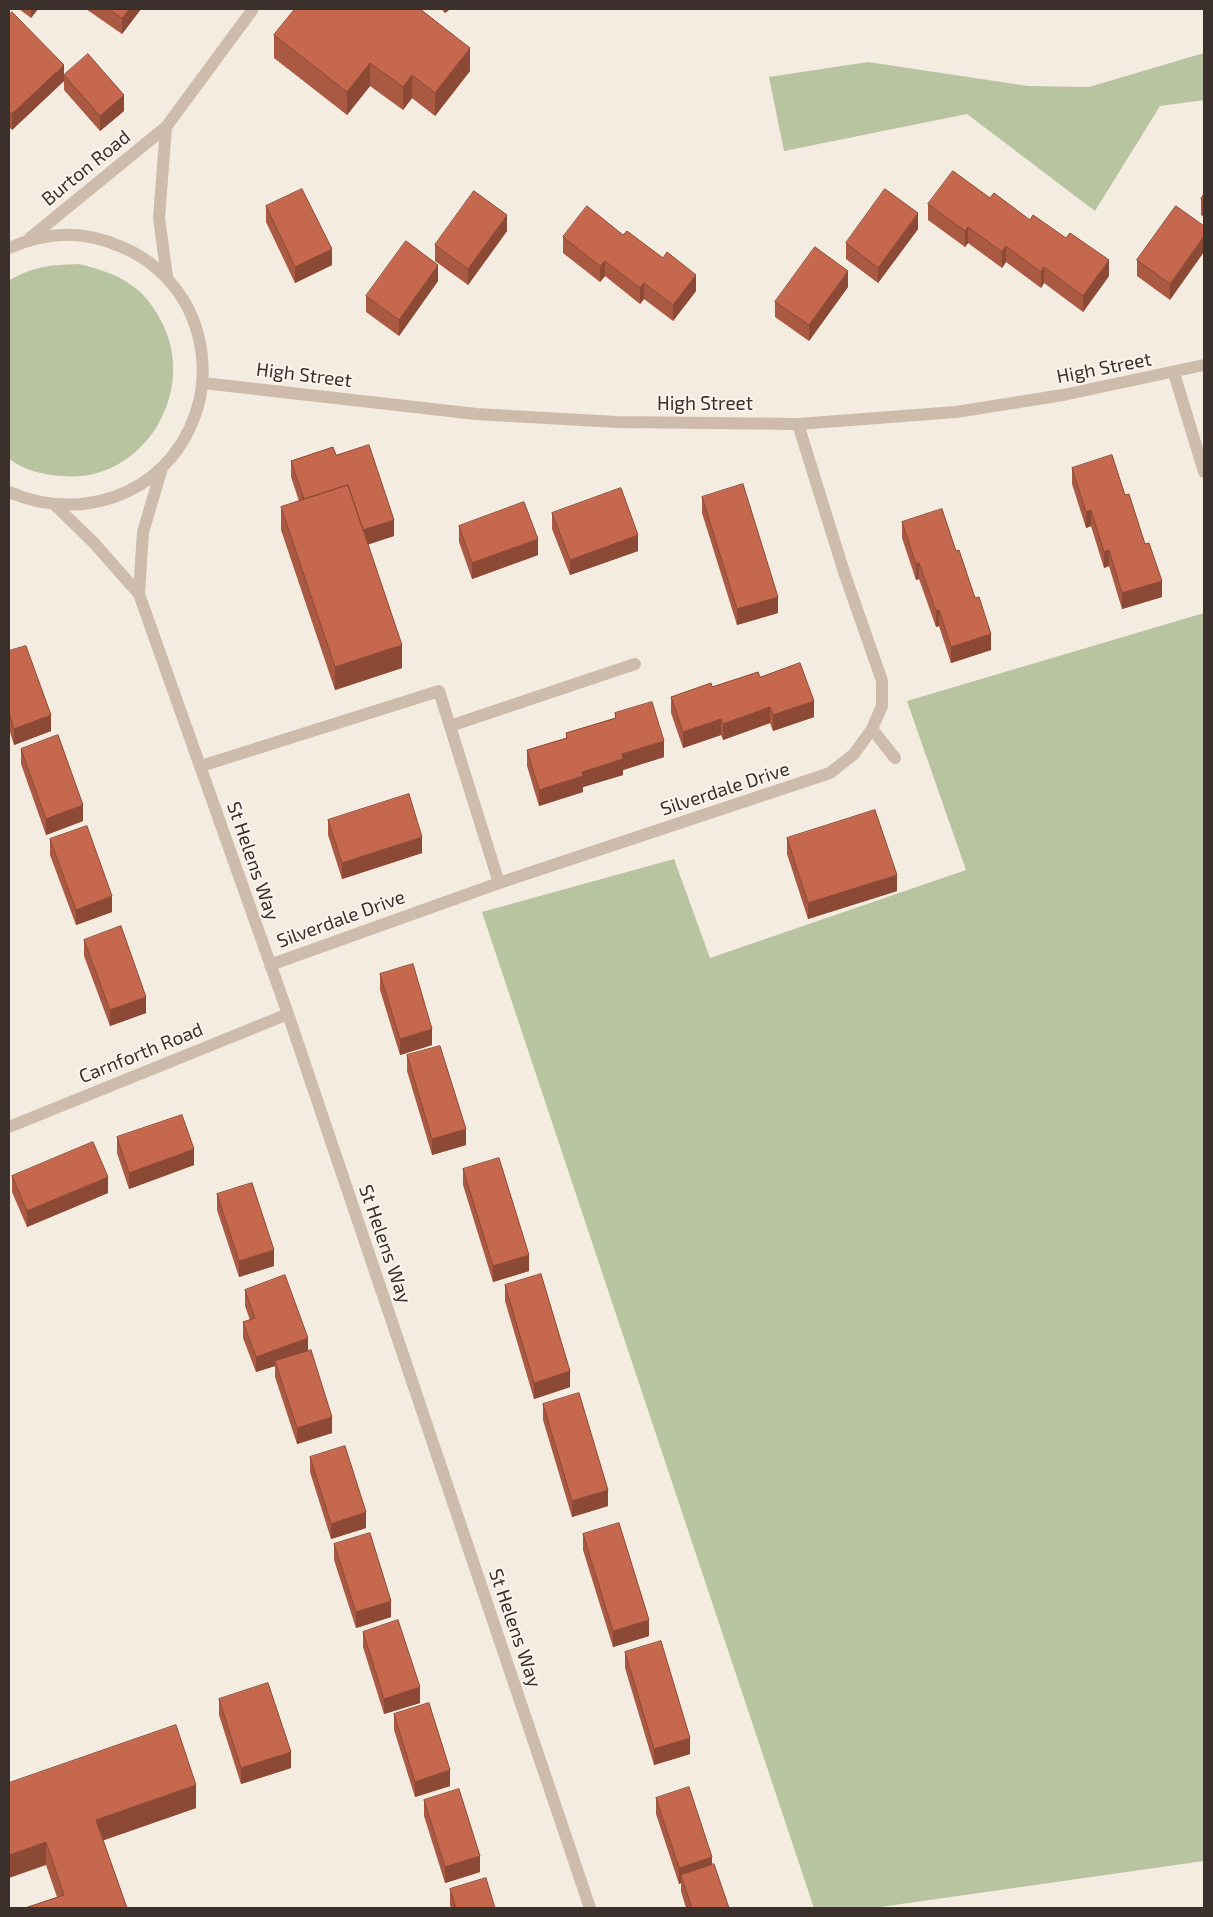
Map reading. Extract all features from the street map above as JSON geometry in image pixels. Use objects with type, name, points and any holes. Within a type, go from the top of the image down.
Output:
[{"type":"street","name":"Burton Road","points":[[29,239],[166,127],[253,9]]},
{"type":"street","points":[[166,127],[159,218],[167,278]]},
{"type":"street","points":[[9,248],[29,239],[66,234],[104,239],[138,254],[167,278],[183,298],[195,322],[202,347],[203,383],[196,414],[182,444],[162,468],[139,486],[113,498],[85,505],[56,506],[28,500],[9,492]]},
{"type":"street","name":"High Street","points":[[203,383],[476,414],[617,422],[798,424],[956,412],[1063,395],[1174,373],[1204,365]]},
{"type":"street","points":[[1174,373],[1204,472]]},
{"type":"street","name":"Silverdale Drive","points":[[270,965],[499,884],[830,774],[854,754],[872,728],[882,706],[882,680],[844,572],[798,424]]},
{"type":"street","name":"St Helens Way","points":[[139,594],[143,532],[162,468]]},
{"type":"street","name":"St Helens Way","points":[[56,506],[94,543],[139,594],[288,1014],[590,1908]]},
{"type":"street","points":[[450,726],[634,664]]},
{"type":"street","points":[[201,766],[439,691],[499,884]]},
{"type":"street","points":[[872,728],[895,758]]},
{"type":"street","name":"Carnforth Road","points":[[9,1127],[288,1014]]},
{"type":"green space","points":[[1204,53],[1204,100],[1160,106],[1095,211],[967,114],[784,151],[769,77],[868,62],[1028,86],[1089,87]]},
{"type":"green space","points":[[79,264],[119,277],[136,288],[148,300],[160,319],[171,346],[173,374],[168,402],[157,427],[140,448],[118,465],[91,474],[62,476],[27,469],[9,459],[9,281],[26,272],[42,267]]},
{"type":"green space","points":[[1204,613],[1204,1861],[873,1908],[814,1908],[482,912],[674,859],[710,958],[966,870],[907,701]]},
{"type":"building","points":[[109,9],[130,9],[122,18]]},
{"type":"building","points":[[295,9],[420,9],[470,48],[435,93],[412,75],[403,87],[370,63],[347,92],[274,35]]},
{"type":"building","points":[[12,12],[64,65],[12,114],[9,111],[9,15]]},
{"type":"building","points":[[88,54],[124,95],[100,116],[64,75]]},
{"type":"building","points":[[953,171],[990,198],[994,193],[1030,220],[1033,215],[1066,238],[1070,233],[1109,260],[1083,296],[1044,267],[1041,272],[1006,246],[1002,252],[968,227],[965,231],[928,204]]},
{"type":"building","points":[[302,189],[332,249],[295,267],[266,206]]},
{"type":"building","points":[[885,189],[918,213],[878,268],[846,243]]},
{"type":"building","points":[[474,191],[507,215],[468,269],[435,245]]},
{"type":"building","points":[[587,206],[623,235],[627,231],[663,258],[667,252],[696,275],[673,305],[644,283],[640,288],[605,261],[600,266],[563,237]]},
{"type":"building","points":[[1176,206],[1204,226],[1204,236],[1170,284],[1137,260]]},
{"type":"building","points":[[406,241],[438,265],[399,320],[366,296]]},
{"type":"building","points":[[815,247],[848,271],[809,325],[775,302]]},
{"type":"building","points":[[369,445],[394,520],[363,530],[348,485],[304,499],[291,461],[333,447],[336,455]]},
{"type":"building","points":[[1112,455],[1125,495],[1129,494],[1145,544],[1149,543],[1162,581],[1122,593],[1109,550],[1104,552],[1091,510],[1086,512],[1072,468]]},
{"type":"building","points":[[743,484],[778,597],[737,609],[702,497]]},
{"type":"building","points":[[348,485],[402,645],[335,667],[281,507]]},
{"type":"building","points":[[621,488],[638,535],[570,560],[552,513]]},
{"type":"building","points":[[524,502],[538,539],[472,563],[459,526]]},
{"type":"building","points":[[942,509],[956,551],[959,550],[975,598],[979,597],[991,634],[951,647],[939,610],[936,611],[919,563],[916,564],[902,522]]},
{"type":"building","points":[[26,646],[51,715],[14,729],[9,713],[9,651]]},
{"type":"building","points":[[800,663],[814,701],[773,715],[770,707],[723,724],[721,719],[683,732],[671,697],[711,683],[712,687],[758,672],[760,677]]},
{"type":"building","points":[[652,702],[664,741],[622,754],[623,759],[582,772],[583,776],[539,790],[527,750],[567,738],[566,733],[616,718],[615,713]]},
{"type":"building","points":[[58,735],[83,805],[46,819],[21,749]]},
{"type":"building","points":[[409,794],[422,837],[342,863],[328,820]]},
{"type":"building","points":[[875,810],[897,875],[808,903],[787,838]]},
{"type":"building","points":[[87,826],[112,896],[76,910],[50,839]]},
{"type":"building","points":[[121,926],[146,997],[110,1010],[84,940]]},
{"type":"building","points":[[413,964],[432,1029],[400,1039],[380,974]]},
{"type":"building","points":[[440,1046],[466,1129],[432,1139],[407,1055]]},
{"type":"building","points":[[182,1115],[194,1149],[129,1173],[117,1137]]},
{"type":"building","points":[[93,1142],[108,1177],[27,1211],[12,1176]]},
{"type":"building","points":[[499,1158],[529,1255],[493,1266],[463,1169]]},
{"type":"building","points":[[252,1183],[274,1250],[239,1261],[217,1194]]},
{"type":"building","points":[[541,1274],[570,1371],[534,1383],[505,1285]]},
{"type":"building","points":[[285,1275],[308,1338],[256,1357],[243,1322],[255,1318],[245,1290]]},
{"type":"building","points":[[311,1350],[332,1417],[297,1428],[275,1361]]},
{"type":"building","points":[[579,1393],[608,1490],[572,1501],[543,1404]]},
{"type":"building","points":[[345,1446],[366,1512],[331,1524],[310,1457]]},
{"type":"building","points":[[619,1523],[649,1620],[613,1631],[583,1534]]},
{"type":"building","points":[[370,1533],[391,1601],[356,1612],[334,1544]]},
{"type":"building","points":[[398,1620],[420,1687],[384,1699],[363,1632]]},
{"type":"building","points":[[661,1641],[690,1738],[654,1749],[625,1652]]},
{"type":"building","points":[[268,1683],[291,1752],[241,1768],[219,1699]]},
{"type":"building","points":[[429,1703],[450,1770],[415,1782],[394,1714]]},
{"type":"building","points":[[176,1725],[196,1785],[96,1820],[127,1908],[25,1908],[64,1895],[46,1842],[9,1855],[9,1783]]},
{"type":"building","points":[[689,1787],[712,1857],[679,1868],[656,1798]]},
{"type":"building","points":[[459,1789],[480,1856],[445,1867],[424,1800]]},
{"type":"building","points":[[714,1864],[729,1908],[692,1908],[681,1875]]},
{"type":"building","points":[[486,1878],[495,1908],[456,1908],[450,1889]]}]
